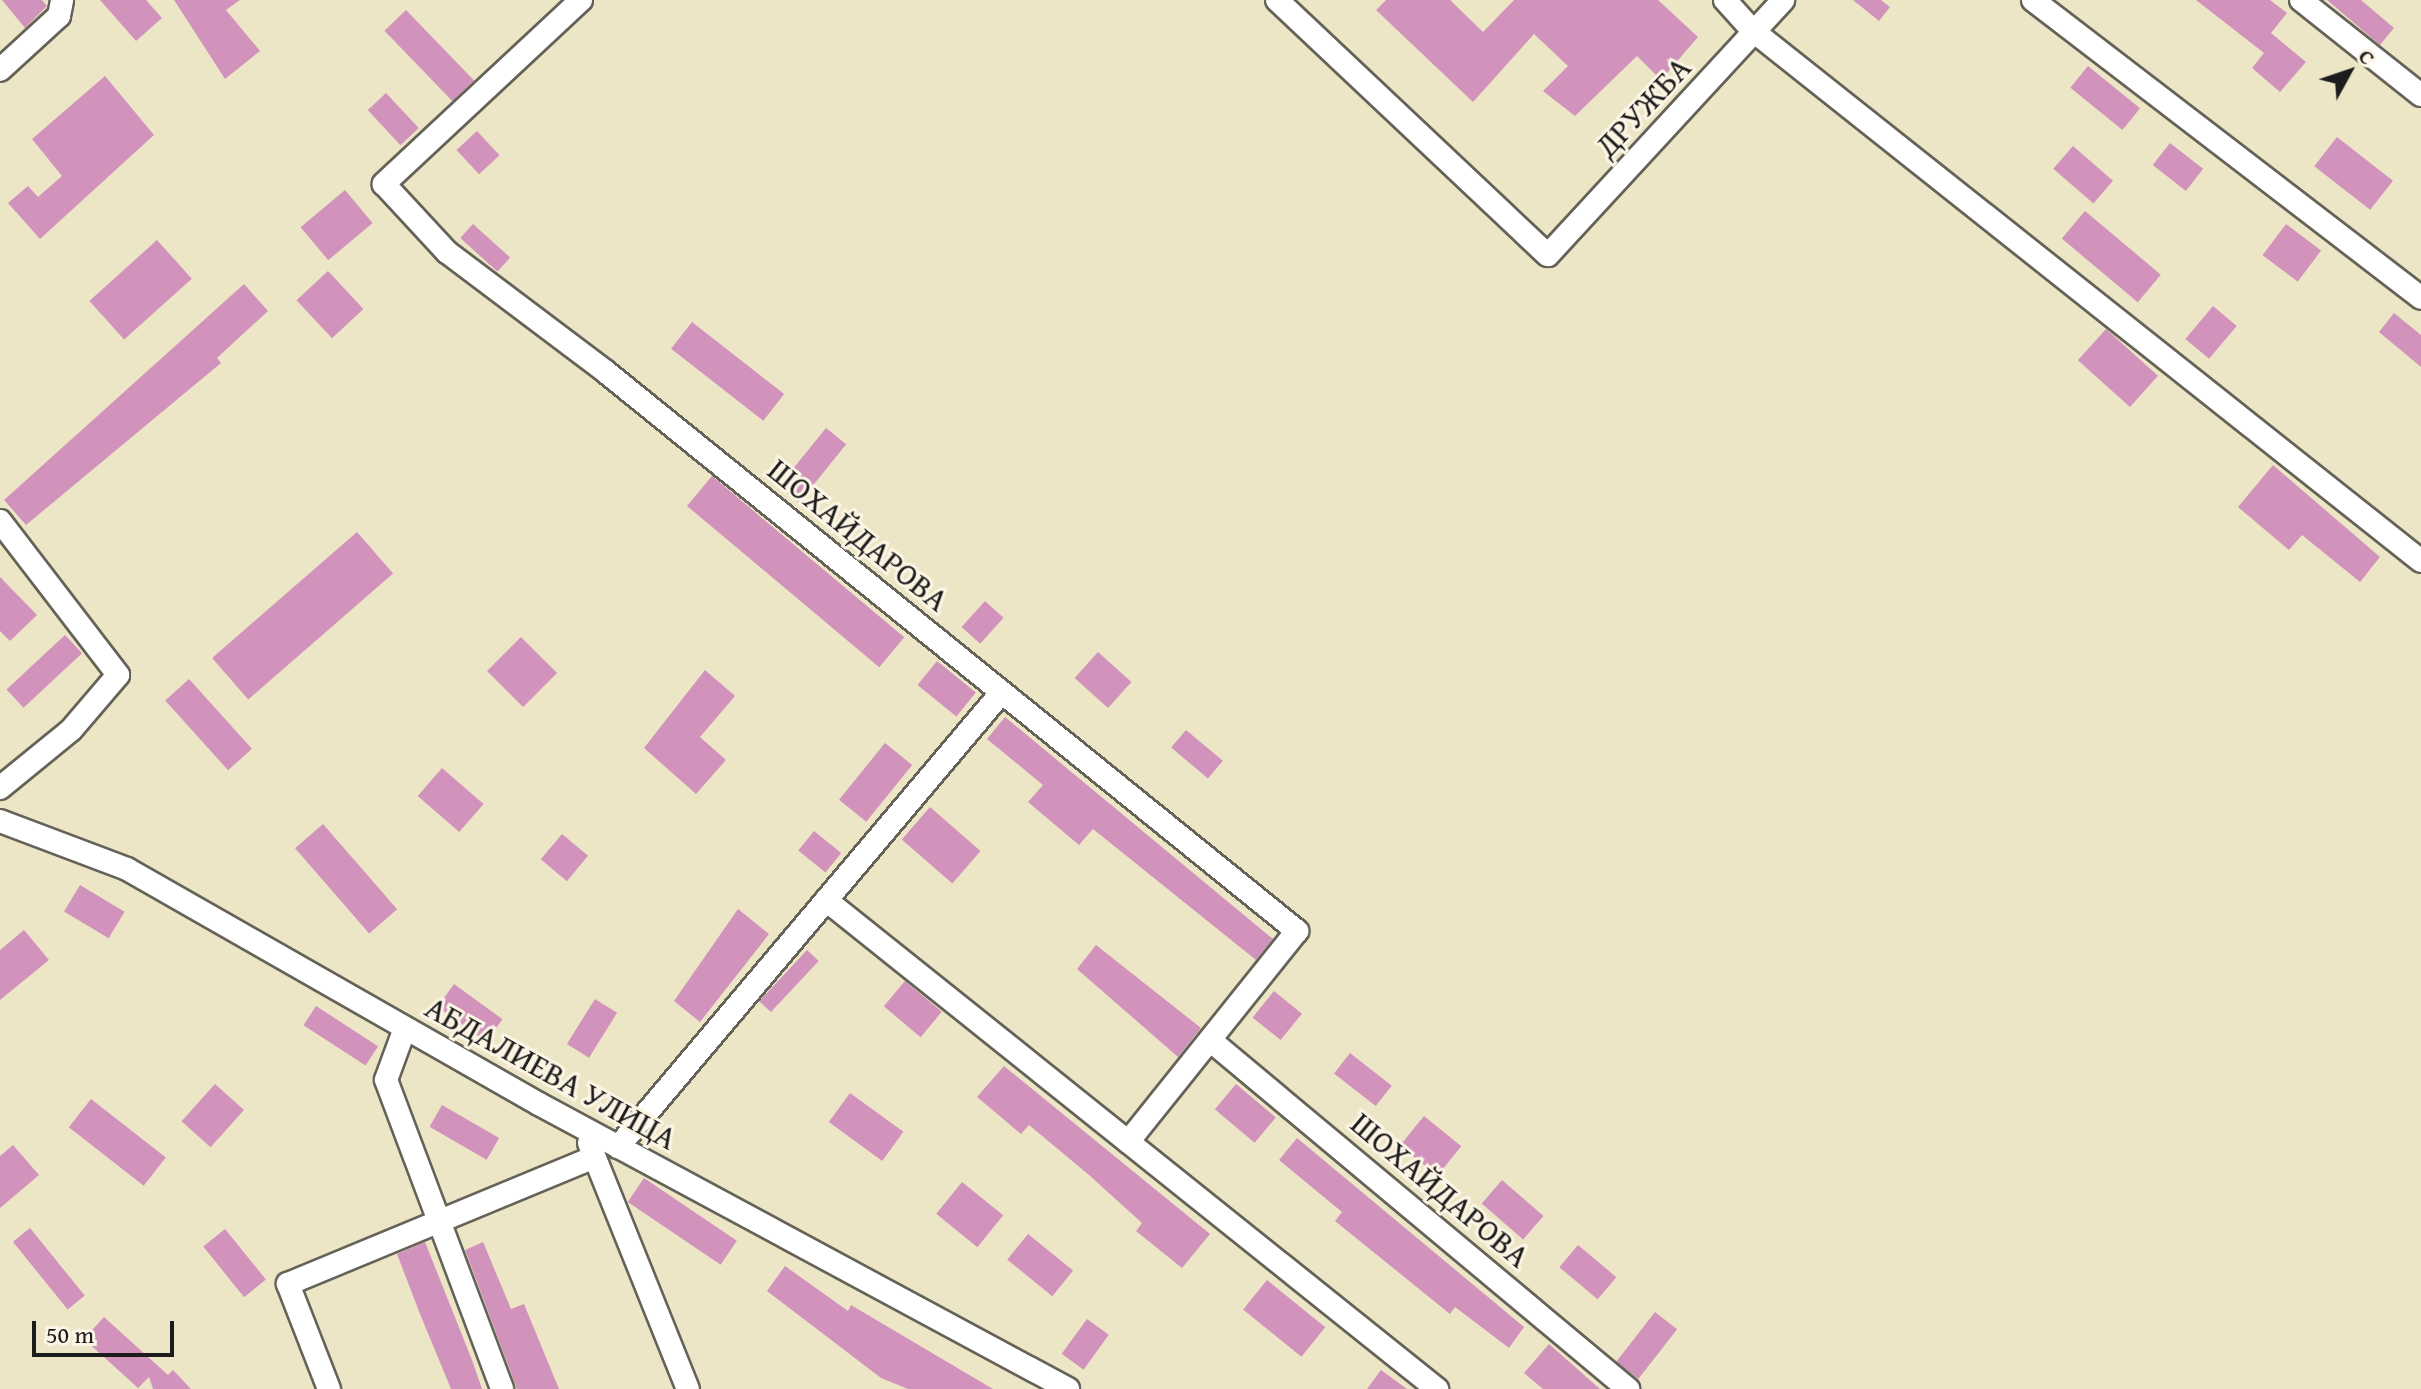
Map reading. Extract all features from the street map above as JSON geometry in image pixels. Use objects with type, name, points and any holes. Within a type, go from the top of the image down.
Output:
[{"type":"street","points":[[0,70],[59,16],[62,0]]},
{"type":"street","name":"ШОХАЙДАРОВА","points":[[581,0],[384,184],[447,252],[1002,692],[1297,931],[1210,1040],[1628,1389]]},
{"type":"street","name":"ДРУЖБА","points":[[1277,0],[1548,255],[1752,30],[1783,0]]},
{"type":"street","points":[[1725,0],[1752,30],[2421,561]]},
{"type":"street","points":[[2033,0],[2421,298]]},
{"type":"street","points":[[2301,0],[2421,95]]},
{"type":"street","points":[[0,521],[118,675],[71,730],[0,788]]},
{"type":"street","points":[[618,1147],[1002,692]]},
{"type":"street","name":"АБДАЛИЕВА УЛИЦА","points":[[0,821],[127,869],[582,1128],[1068,1389]]},
{"type":"street","points":[[826,900],[1437,1389]]},
{"type":"street","points":[[405,1028],[386,1080],[502,1389]]},
{"type":"street","points":[[1128,1142],[1210,1040]]},
{"type":"street","points":[[582,1128],[688,1389]]},
{"type":"street","points":[[329,1389],[288,1284],[438,1218],[594,1157]]},
{"type":"building","points":[[2,0],[42,0],[47,6],[25,28]]},
{"type":"building","points":[[100,0],[146,0],[162,18],[136,41]]},
{"type":"building","points":[[174,0],[240,0],[226,10],[260,51],[225,79]]},
{"type":"building","points":[[1386,0],[1450,0],[1483,32],[1514,0],[1658,0],[1698,37],[1661,80],[1637,56],[1575,116],[1543,91],[1568,66],[1534,34],[1473,102],[1376,10]]},
{"type":"building","points":[[1853,0],[1881,0],[1890,7],[1879,21]]},
{"type":"building","points":[[2196,0],[2270,0],[2287,13],[2271,33],[2306,62],[2280,92],[2252,68],[2264,53]]},
{"type":"building","points":[[2327,0],[2361,0],[2394,28],[2380,45]]},
{"type":"building","points":[[406,10],[474,80],[452,101],[384,31]]},
{"type":"building","points":[[2088,66],[2140,108],[2122,130],[2070,88]]},
{"type":"building","points":[[105,76],[154,135],[40,239],[8,203],[28,186],[38,197],[62,176],[32,139]]},
{"type":"building","points":[[386,93],[419,128],[400,145],[368,110]]},
{"type":"building","points":[[477,131],[500,155],[479,174],[457,150]]},
{"type":"building","points":[[2337,137],[2393,181],[2370,210],[2314,166]]},
{"type":"building","points":[[2170,143],[2203,169],[2186,191],[2153,165]]},
{"type":"building","points":[[2073,146],[2113,181],[2093,203],[2053,169]]},
{"type":"building","points":[[345,190],[373,223],[328,260],[301,227]]},
{"type":"building","points":[[2085,211],[2161,275],[2138,302],[2062,239]]},
{"type":"building","points":[[473,224],[510,257],[497,272],[460,238]]},
{"type":"building","points":[[2286,224],[2321,250],[2298,282],[2263,255]]},
{"type":"building","points":[[157,240],[192,279],[124,340],[89,301]]},
{"type":"building","points":[[328,271],[363,309],[332,338],[297,300]]},
{"type":"building","points":[[244,284],[268,311],[217,358],[221,363],[26,525],[4,500]]},
{"type":"building","points":[[2213,306],[2237,326],[2209,359],[2185,339]]},
{"type":"building","points":[[2394,313],[2421,335],[2421,367],[2379,332]]},
{"type":"building","points":[[692,322],[784,394],[763,421],[671,349]]},
{"type":"building","points":[[2106,329],[2158,376],[2130,407],[2078,360]]},
{"type":"building","points":[[826,428],[846,444],[799,503],[779,486]]},
{"type":"building","points":[[2273,465],[2380,557],[2360,582],[2302,535],[2289,550],[2238,507]]},
{"type":"building","points":[[712,476],[904,637],[879,667],[687,506]]},
{"type":"building","points":[[357,532],[393,574],[248,699],[212,658]]},
{"type":"building","points":[[0,577],[37,615],[10,641],[0,631]]},
{"type":"building","points":[[985,601],[1004,618],[980,644],[962,627]]},
{"type":"building","points":[[65,635],[82,653],[24,708],[6,690]]},
{"type":"building","points":[[521,637],[557,673],[523,707],[487,671]]},
{"type":"building","points":[[1098,652],[1131,682],[1108,708],[1075,678]]},
{"type":"building","points":[[937,661],[976,692],[956,717],[917,685]]},
{"type":"building","points":[[705,670],[735,696],[700,737],[726,760],[696,794],[644,748]]},
{"type":"building","points":[[189,679],[252,749],[228,770],[165,700]]},
{"type":"building","points":[[1005,717],[1273,939],[1256,960],[1093,829],[1079,845],[1028,802],[1043,785],[987,739]]},
{"type":"building","points":[[1186,730],[1223,761],[1208,778],[1171,748]]},
{"type":"building","points":[[885,743],[912,765],[866,822],[839,800]]},
{"type":"building","points":[[442,768],[484,804],[459,832],[418,796]]},
{"type":"building","points":[[930,807],[981,851],[952,883],[902,839]]},
{"type":"building","points":[[323,824],[397,909],[369,934],[295,848]]},
{"type":"building","points":[[814,831],[841,853],[825,872],[798,850]]},
{"type":"building","points":[[562,834],[588,856],[567,881],[541,859]]},
{"type":"building","points":[[80,885],[125,912],[109,938],[64,912]]},
{"type":"building","points":[[738,909],[769,934],[700,1022],[674,1001]]},
{"type":"building","points":[[24,930],[49,960],[0,1000],[0,950]]},
{"type":"building","points":[[1096,945],[1201,1028],[1178,1057],[1077,969]]},
{"type":"building","points":[[807,950],[819,961],[771,1012],[759,1001]]},
{"type":"building","points":[[905,981],[942,1012],[921,1037],[884,1006]]},
{"type":"building","points":[[454,984],[503,1019],[486,1042],[438,1007]]},
{"type":"building","points":[[1274,991],[1302,1014],[1281,1040],[1253,1017]]},
{"type":"building","points":[[595,999],[617,1013],[589,1058],[567,1044]]},
{"type":"building","points":[[316,1006],[378,1046],[366,1066],[303,1025]]},
{"type":"building","points":[[1350,1053],[1392,1086],[1376,1106],[1334,1073]]},
{"type":"building","points":[[1004,1066],[1210,1234],[1182,1268],[1136,1231],[1142,1223],[1089,1175],[1029,1125],[1021,1134],[977,1097]]},
{"type":"building","points":[[215,1084],[244,1110],[211,1147],[182,1121]]},
{"type":"building","points":[[1236,1084],[1276,1117],[1255,1143],[1215,1109]]},
{"type":"building","points":[[850,1093],[903,1132],[882,1161],[829,1122]]},
{"type":"building","points":[[91,1099],[166,1157],[144,1186],[69,1127]]},
{"type":"building","points":[[442,1105],[499,1138],[487,1160],[430,1127]]},
{"type":"building","points":[[1424,1116],[1461,1146],[1437,1176],[1400,1146]]},
{"type":"building","points":[[1297,1138],[1524,1327],[1509,1348],[1455,1307],[1450,1314],[1335,1221],[1342,1212],[1279,1160]]},
{"type":"building","points":[[13,1145],[39,1175],[0,1208],[0,1156]]},
{"type":"building","points":[[644,1178],[737,1241],[721,1265],[628,1202]]},
{"type":"building","points":[[1502,1180],[1544,1216],[1523,1239],[1482,1203]]},
{"type":"building","points":[[962,1182],[1003,1215],[977,1247],[936,1214]]},
{"type":"building","points":[[30,1228],[85,1296],[68,1309],[13,1242]]},
{"type":"building","points":[[225,1229],[266,1280],[244,1297],[203,1247]]},
{"type":"building","points":[[1028,1234],[1073,1271],[1052,1296],[1007,1260]]},
{"type":"building","points":[[425,1242],[482,1389],[451,1389],[420,1314],[397,1254]]},
{"type":"building","points":[[483,1242],[511,1309],[524,1304],[559,1389],[517,1389],[465,1250]]},
{"type":"building","points":[[1578,1245],[1616,1277],[1598,1299],[1559,1267]]},
{"type":"building","points":[[785,1266],[848,1311],[851,1305],[993,1389],[908,1389],[881,1378],[767,1291]]},
{"type":"building","points":[[1267,1280],[1325,1327],[1301,1357],[1243,1310]]},
{"type":"building","points":[[1655,1312],[1677,1329],[1638,1379],[1616,1362]]},
{"type":"building","points":[[104,1317],[168,1375],[173,1370],[191,1389],[153,1389],[149,1377],[138,1388],[84,1339]]},
{"type":"building","points":[[1087,1319],[1109,1335],[1084,1370],[1062,1354]]},
{"type":"building","points":[[1549,1344],[1600,1389],[1543,1389],[1524,1373]]},
{"type":"building","points":[[1381,1370],[1407,1389],[1367,1389]]}]
